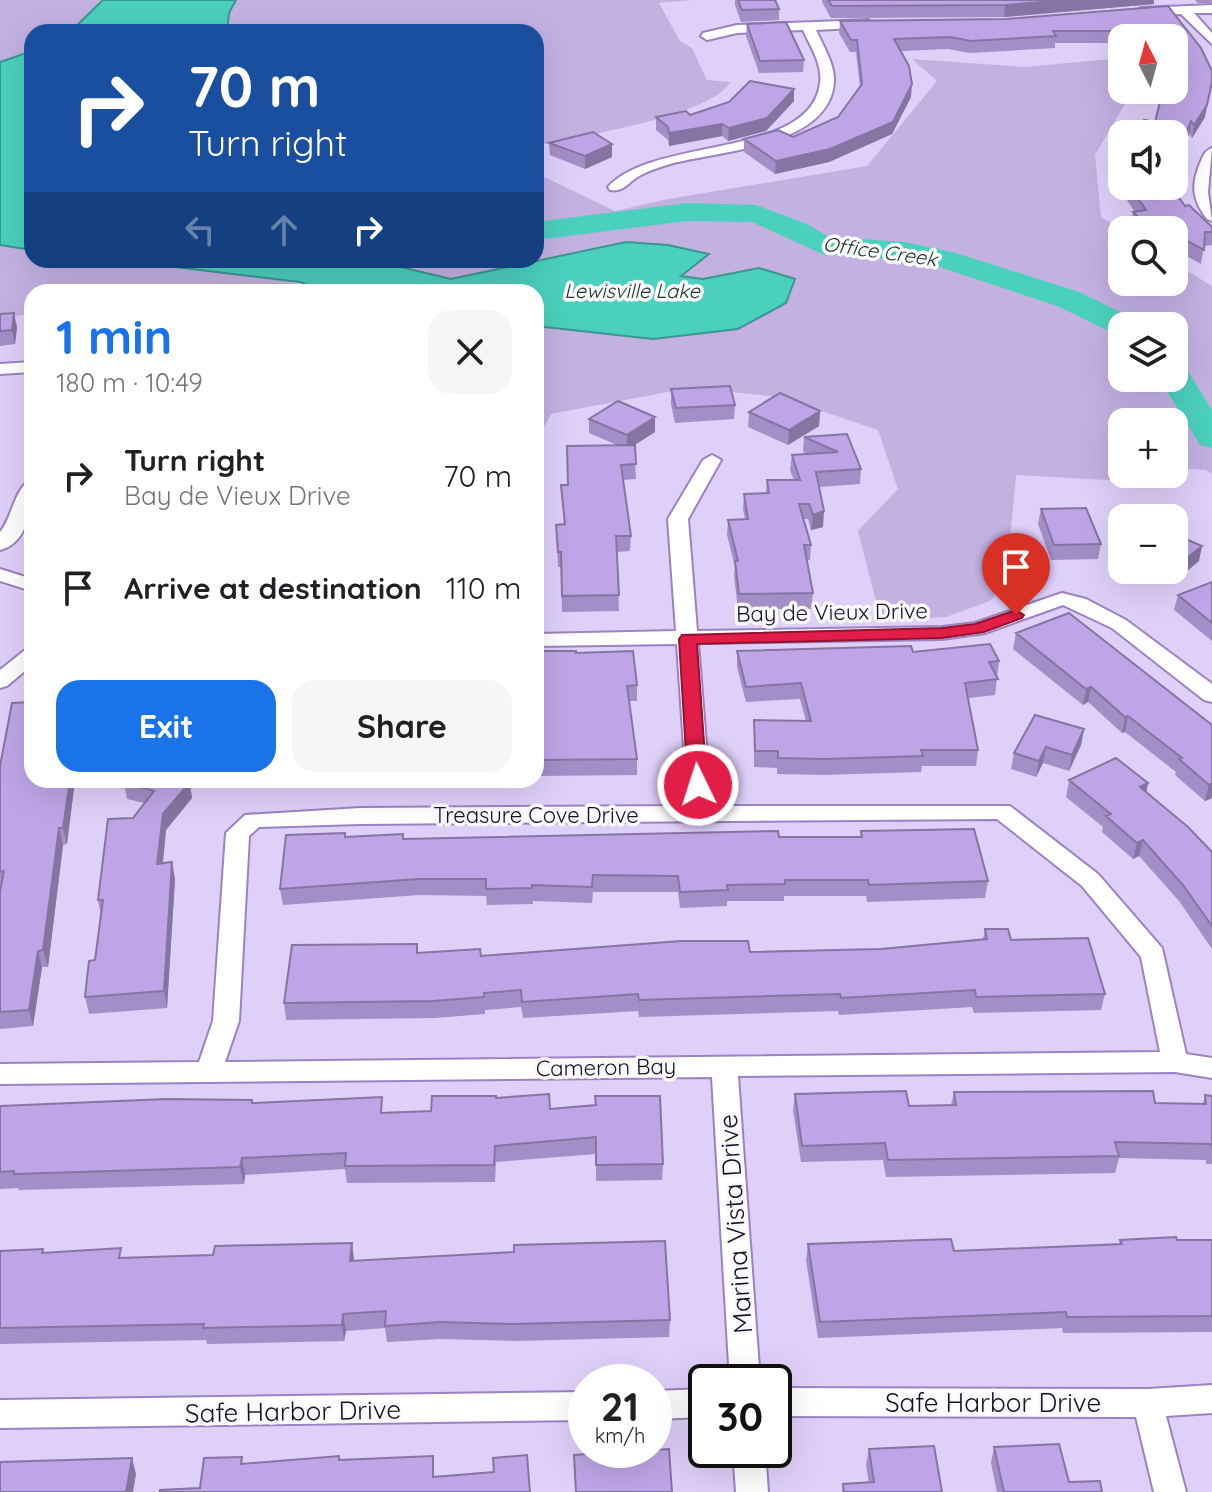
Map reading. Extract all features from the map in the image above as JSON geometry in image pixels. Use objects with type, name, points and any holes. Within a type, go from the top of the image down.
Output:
[{"type":"street","points":[[1129,12],[1212,9]]},
{"type":"street","points":[[1184,10],[1212,40]]},
{"type":"street","points":[[707,36],[737,29],[889,23]]},
{"type":"street","points":[[615,187],[623,177],[642,166],[748,144],[772,136],[811,116],[818,109],[827,85],[826,70],[808,26]]},
{"type":"street","points":[[1212,154],[1199,185],[1199,198],[1212,216]]},
{"type":"street","points":[[0,369],[24,368]]},
{"type":"street","points":[[700,814],[678,519],[712,460]]},
{"type":"street","points":[[0,544],[16,526],[24,506]]},
{"type":"street","points":[[0,575],[24,582]]},
{"type":"street","name":"Bay de Vieux Drive","points":[[544,640],[942,633],[978,629],[1041,604],[1062,599],[1075,600],[1106,616],[1212,695]]},
{"type":"street","points":[[0,681],[24,661]]},
{"type":"street","name":"Treasure Cove Drive","points":[[209,1071],[226,1021],[238,833],[253,820],[1002,811],[1090,880],[1153,954],[1175,1062]]},
{"type":"street","name":"Cameron Bay","points":[[0,1074],[1175,1062],[1212,1068]]},
{"type":"street","name":"Marina Vista Drive","points":[[724,1065],[744,1364]]},
{"type":"street","name":"Safe Harbor Drive","points":[[792,1402],[1148,1403],[1212,1399]]},
{"type":"street","points":[[1148,1403],[1170,1492]]},
{"type":"street","name":"Safe Harbor Drive","points":[[0,1414],[568,1406]]},
{"type":"street","points":[[750,1468],[752,1492]]},
{"type":"shaded area","points":[[0,0],[103,0],[78,24],[24,24],[24,54],[0,62]]},
{"type":"shaded area","points":[[236,0],[692,0],[659,3],[680,41],[692,48],[707,80],[730,82],[718,94],[671,115],[544,144],[544,24],[228,24],[229,13]]},
{"type":"shaded area","points":[[912,59],[1024,67],[1108,59],[1108,104],[1125,104],[1116,120],[1108,120],[1108,133],[1095,155],[1101,217],[1108,221],[1108,296],[1188,296],[1188,271],[1212,286],[1212,474],[1206,470],[1188,469],[1188,408],[1108,408],[1108,480],[1016,475],[1006,583],[990,601],[946,617],[881,621],[858,531],[898,489],[878,430],[781,397],[689,388],[551,414],[544,427],[544,327],[653,339],[759,268],[703,279],[680,276],[708,254],[544,263],[544,177],[615,211],[668,199],[867,166],[937,81]]},
{"type":"shaded area","points":[[0,245],[24,249],[24,268],[182,268],[296,284],[24,284],[24,315],[0,318]]},
{"type":"shaded area","points":[[405,268],[512,268],[451,279]]},
{"type":"water","points":[[103,0],[236,0],[229,13],[228,24],[78,24]]},
{"type":"water","points":[[24,54],[24,249],[0,245],[0,62]]},
{"type":"water","name":"Lewisville Lake","points":[[626,242],[668,245],[709,254],[681,276],[703,279],[759,268],[795,279],[786,303],[738,329],[653,339],[544,327],[544,284],[305,284],[184,268],[405,268],[451,279],[503,268],[544,268],[544,259]]},
{"type":"building","points":[[738,0],[775,0],[779,9],[742,10]]},
{"type":"building","points":[[828,0],[1068,0],[1005,5],[832,6]]},
{"type":"building","points":[[1168,6],[1182,24],[1108,24],[1108,31],[1053,31],[1056,36],[971,41],[950,37],[894,39],[909,66],[912,84],[893,122],[830,149],[776,161],[744,139],[778,130],[793,137],[838,117],[862,84],[857,40],[851,40],[840,21],[1006,19]]},
{"type":"building","points":[[786,22],[804,60],[760,61],[747,24]]},
{"type":"building","points":[[1188,31],[1201,48],[1212,71],[1207,105],[1194,125],[1191,121],[1188,128],[1188,120],[1156,120],[1160,104],[1188,104]]},
{"type":"building","points":[[750,81],[794,89],[767,118],[729,128],[722,124],[669,133],[668,127],[656,117],[686,111],[690,115],[729,102]]},
{"type":"building","points":[[593,132],[612,144],[585,156],[549,143]]},
{"type":"building","points":[[1139,200],[1181,200],[1185,206],[1189,205],[1212,227],[1212,232],[1205,232],[1204,250],[1188,241],[1188,216],[1137,216],[1133,212],[1146,210]]},
{"type":"building","points":[[14,313],[12,330],[0,331],[0,314]]},
{"type":"building","points":[[730,386],[735,405],[676,408],[671,389]]},
{"type":"building","points":[[780,393],[820,411],[789,430],[749,412]]},
{"type":"building","points":[[618,401],[655,417],[627,435],[589,419]]},
{"type":"building","points":[[847,434],[861,469],[816,472],[824,511],[813,515],[809,504],[799,504],[811,545],[804,545],[813,593],[739,594],[735,561],[738,561],[728,520],[748,519],[744,494],[769,493],[767,480],[800,480],[792,455],[838,452],[804,437]]},
{"type":"building","points":[[635,445],[636,464],[621,465],[631,536],[616,536],[619,595],[562,596],[561,552],[558,552],[556,525],[565,524],[561,485],[568,485],[567,446]]},
{"type":"building","points":[[1086,508],[1101,544],[1054,545],[1041,509]]},
{"type":"building","points":[[1188,540],[1202,546],[1188,557]]},
{"type":"building","points":[[1212,582],[1212,623],[1178,595]]},
{"type":"building","points":[[1069,613],[1212,725],[1212,783],[1209,785],[1179,759],[1182,758],[1128,716],[1125,717],[1091,687],[1086,689],[1016,633]]},
{"type":"building","points":[[990,644],[999,661],[989,662],[998,679],[965,683],[978,750],[921,750],[923,756],[825,759],[778,758],[778,751],[755,751],[754,720],[811,721],[801,683],[746,687],[737,651],[911,646],[913,652]]},
{"type":"building","points":[[544,651],[633,651],[637,685],[627,686],[637,759],[544,760]]},
{"type":"building","points":[[24,702],[24,788],[69,788],[63,828],[59,828],[43,950],[38,951],[29,1010],[0,1012],[0,891],[4,871],[0,872],[0,766],[12,703]]},
{"type":"building","points":[[1035,715],[1084,729],[1072,755],[1046,747],[1039,761],[1014,753]]},
{"type":"building","points":[[1116,758],[1148,783],[1140,787],[1188,827],[1212,852],[1212,926],[1183,885],[1143,840],[1137,843],[1106,816],[1111,814],[1069,780]]},
{"type":"building","points":[[144,788],[185,788],[163,814],[157,864],[172,862],[164,991],[85,997],[89,961],[95,960],[103,900],[98,900],[108,819],[133,818],[154,791]]},
{"type":"building","points":[[974,829],[988,881],[869,885],[868,880],[785,880],[785,884],[727,885],[728,890],[680,892],[678,876],[593,875],[592,887],[532,885],[532,888],[486,889],[486,879],[418,879],[280,889],[286,835],[345,833],[345,837],[403,834],[403,839],[778,831],[779,837],[862,837],[861,831]]},
{"type":"building","points":[[985,929],[1008,929],[1011,940],[1088,938],[1105,994],[976,997],[975,990],[841,998],[840,994],[639,1000],[638,994],[522,1002],[521,990],[433,1001],[284,1003],[292,945],[417,944],[417,953],[480,949],[481,956],[681,941],[748,941],[750,952],[881,949],[987,939]]},
{"type":"building","points":[[906,1091],[909,1106],[956,1105],[954,1092],[1153,1091],[1155,1103],[1206,1104],[1205,1095],[1212,1096],[1212,1147],[1211,1144],[1115,1142],[1119,1156],[888,1160],[885,1143],[802,1146],[795,1094]]},
{"type":"building","points":[[549,1094],[550,1109],[596,1105],[595,1096],[660,1096],[663,1164],[596,1165],[596,1137],[495,1146],[494,1165],[345,1166],[346,1153],[242,1158],[240,1167],[0,1172],[0,1106],[166,1099],[252,1100],[252,1103],[382,1097],[381,1113],[431,1111],[432,1096],[496,1098]]},
{"type":"building","points":[[1176,1237],[1177,1240],[1212,1240],[1212,1316],[1067,1317],[1066,1312],[820,1322],[808,1244],[951,1239],[954,1251],[1122,1244],[1120,1240]]},
{"type":"building","points":[[665,1241],[670,1320],[514,1324],[440,1322],[385,1326],[386,1311],[343,1314],[342,1325],[0,1328],[0,1251],[43,1249],[42,1253],[121,1248],[119,1258],[213,1255],[215,1246],[352,1243],[350,1261],[514,1252],[514,1245]]},
{"type":"building","points":[[1059,1444],[1069,1482],[1100,1481],[1102,1492],[1004,1492],[994,1447]]},
{"type":"building","points":[[934,1446],[942,1492],[844,1492],[843,1484],[874,1482],[869,1449]]},
{"type":"building","points":[[527,1455],[530,1492],[160,1492],[200,1488],[204,1458],[242,1457],[241,1464],[339,1456],[339,1460],[433,1456],[433,1477],[494,1472],[493,1458]]},
{"type":"building","points":[[132,1458],[126,1492],[0,1492],[0,1462]]},
{"type":"building","points":[[575,1468],[670,1468],[672,1492],[576,1492]]},
{"type":"waterway","name":"Office Creek","points":[[544,230],[687,212],[756,214],[797,230],[822,245],[904,251],[945,259],[1068,299],[1108,318]]},
{"type":"waterway","name":"Office Creek","points":[[1184,392],[1212,438]]},
{"type":"route","points":[[698,785],[688,639],[942,633],[978,629],[1016,615]]}]
